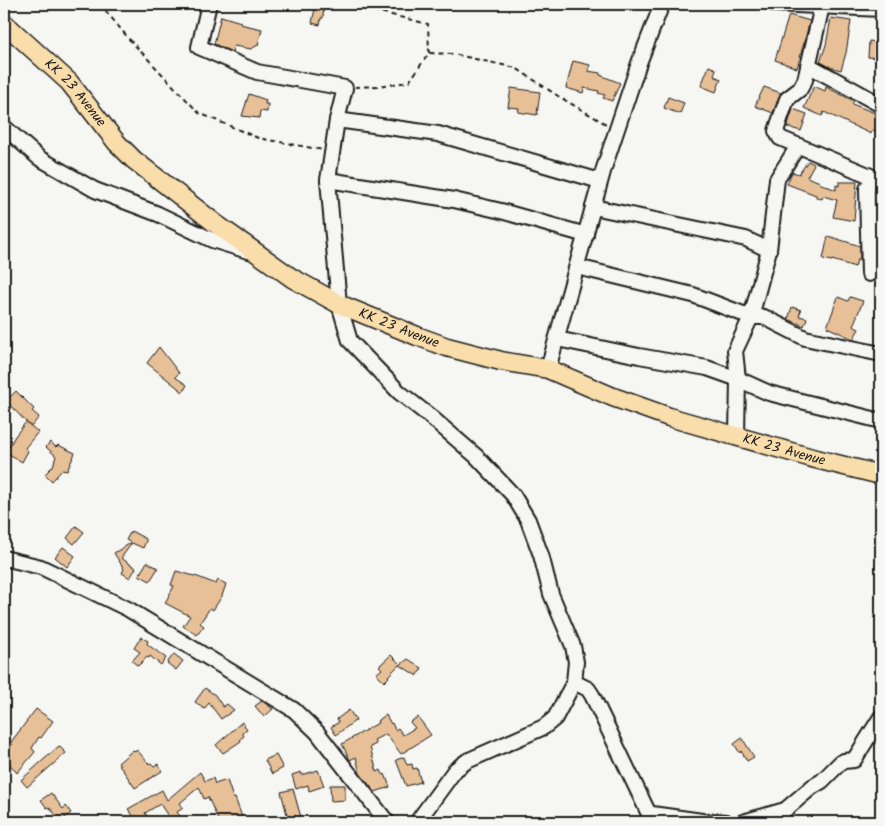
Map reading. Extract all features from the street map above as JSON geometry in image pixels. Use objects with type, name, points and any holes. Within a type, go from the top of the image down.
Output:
[{"type":"main road","name":"KK 23 Avenue","points":[[4,23],[69,82],[117,143],[134,160],[216,224],[292,278],[339,304],[447,347],[501,361],[548,369],[613,397],[670,416],[812,458],[881,475]]},
{"type":"street","points":[[209,4],[200,47],[257,72],[345,88],[337,120],[328,180],[339,304],[350,341],[398,392],[476,456],[513,495],[536,537],[552,594],[573,646],[576,662],[574,682],[555,718],[544,727],[467,762],[455,770],[417,822]]},
{"type":"street","points":[[548,369],[558,339],[600,181],[639,63],[662,4]]},
{"type":"street","points":[[776,4],[859,5],[881,9]]},
{"type":"street","points":[[822,6],[805,80],[800,89],[787,100],[776,131],[780,138],[877,178],[867,189],[869,274]]},
{"type":"street","points":[[808,66],[881,105]]},
{"type":"street","points":[[337,120],[438,134],[600,181]]},
{"type":"street","points":[[4,127],[39,158],[95,190],[158,214],[212,240],[258,254]]},
{"type":"street","points":[[738,435],[738,379],[735,351],[751,316],[769,250],[778,179],[798,146]]},
{"type":"street","points":[[328,180],[454,200],[586,235]]},
{"type":"street","points":[[593,207],[746,239],[769,250]]},
{"type":"street","points":[[577,267],[693,295],[751,316],[764,317],[805,338],[881,354]]},
{"type":"street","points":[[558,339],[707,368],[769,393],[881,421]]},
{"type":"street","points":[[4,558],[42,568],[128,609],[294,710],[317,732],[387,822]]},
{"type":"street","points":[[574,682],[588,690],[592,695],[648,812],[709,822]]},
{"type":"street","points":[[743,822],[785,810],[822,781],[840,763],[854,760],[881,717]]},
{"type":"street","points":[[713,822],[714,820],[726,822]]},
{"type":"path","points":[[100,4],[129,39],[199,113],[258,138],[332,152]]},
{"type":"path","points":[[345,88],[409,82],[429,53],[428,24],[346,4]]},
{"type":"path","points":[[429,53],[453,54],[516,68],[558,96],[617,130]]},
{"type":"building","points":[[316,4],[324,4],[323,18],[321,18],[320,25],[312,23]]},
{"type":"building","points":[[789,15],[810,21],[797,68],[775,60]]},
{"type":"building","points":[[221,16],[241,22],[240,24],[262,29],[258,45],[251,49],[234,46],[232,52],[214,44]]},
{"type":"building","points":[[831,18],[851,21],[841,70],[820,62],[826,45]]},
{"type":"building","points":[[869,41],[877,42],[876,48],[881,48],[881,58],[868,57]]},
{"type":"building","points":[[573,61],[590,65],[588,71],[600,73],[600,75],[620,83],[612,101],[603,98],[605,95],[598,93],[599,91],[584,88],[583,93],[566,88]]},
{"type":"building","points":[[709,66],[716,69],[714,76],[721,79],[716,92],[701,86]]},
{"type":"building","points":[[814,86],[825,91],[826,87],[854,101],[852,104],[881,117],[876,131],[872,130],[871,134],[824,112],[822,116],[804,108]]},
{"type":"building","points":[[764,87],[781,93],[773,113],[755,106]]},
{"type":"building","points":[[511,88],[540,92],[537,115],[518,112],[519,108],[508,107]]},
{"type":"building","points":[[249,94],[266,100],[265,104],[268,104],[267,112],[260,111],[259,118],[242,116]]},
{"type":"building","points":[[668,97],[684,103],[680,114],[664,108]]},
{"type":"building","points":[[793,109],[807,114],[801,131],[787,127]]},
{"type":"building","points":[[808,161],[814,164],[807,177],[819,183],[836,190],[836,185],[839,186],[839,182],[857,182],[854,221],[833,217],[837,200],[823,196],[822,199],[787,184],[792,172],[799,174]]},
{"type":"building","points":[[828,236],[860,246],[860,260],[857,260],[855,267],[823,259]]},
{"type":"building","points":[[838,297],[848,301],[850,297],[863,301],[853,326],[859,329],[853,339],[827,327]]},
{"type":"building","points":[[792,307],[801,310],[799,316],[807,318],[804,326],[788,319]]},
{"type":"building","points":[[159,347],[179,373],[175,377],[187,385],[183,392],[147,363]]},
{"type":"building","points":[[16,391],[34,409],[32,411],[39,417],[31,427],[6,401]]},
{"type":"building","points":[[26,422],[38,432],[25,448],[28,451],[22,462],[6,452]]},
{"type":"building","points":[[50,442],[56,447],[58,445],[75,453],[67,471],[62,470],[52,481],[45,474],[53,466],[56,456],[46,447]]},
{"type":"building","points":[[76,526],[84,532],[74,544],[67,538]]},
{"type":"building","points":[[131,531],[146,539],[146,541],[143,548],[132,543],[121,558],[136,568],[130,578],[122,573],[124,569],[114,553],[131,543],[126,540]]},
{"type":"building","points":[[63,547],[75,556],[67,567],[55,557]]},
{"type":"building","points":[[147,562],[158,568],[150,581],[139,575]]},
{"type":"building","points":[[176,571],[216,584],[218,580],[226,584],[222,596],[213,610],[210,608],[200,623],[204,626],[197,635],[183,626],[190,616],[165,603],[174,586],[171,585]]},
{"type":"building","points":[[141,637],[148,641],[147,644],[166,658],[161,665],[150,656],[138,666],[132,661],[140,652],[134,648]]},
{"type":"building","points":[[174,654],[183,661],[176,670],[167,663]]},
{"type":"building","points":[[391,655],[400,664],[384,682],[376,674],[382,669],[379,666]]},
{"type":"building","points":[[408,659],[422,668],[417,676],[400,665]]},
{"type":"building","points":[[205,688],[215,695],[223,707],[227,704],[234,710],[221,719],[209,703],[204,709],[195,702]]},
{"type":"building","points":[[262,701],[273,709],[264,717],[255,706]]},
{"type":"building","points":[[36,709],[53,721],[32,748],[35,752],[17,773],[4,756],[4,751],[13,744],[11,742]]},
{"type":"building","points":[[349,710],[356,720],[336,735],[331,727],[339,722],[337,719]]},
{"type":"building","points":[[386,715],[395,730],[398,728],[403,735],[415,728],[410,722],[418,717],[431,735],[401,754],[386,734],[374,740],[376,744],[370,747],[377,772],[381,770],[383,775],[385,774],[390,787],[375,792],[360,774],[356,757],[350,760],[342,744],[378,723],[377,721]]},
{"type":"building","points":[[242,722],[247,729],[242,733],[244,736],[240,739],[241,741],[223,753],[216,745]]},
{"type":"building","points":[[742,738],[754,757],[747,761],[734,744]]},
{"type":"building","points":[[59,746],[66,753],[27,787],[21,780]]},
{"type":"building","points":[[133,750],[135,752],[137,750],[149,764],[151,763],[154,766],[158,764],[162,771],[135,788],[118,763]]},
{"type":"building","points":[[276,755],[283,768],[272,774],[265,760]]},
{"type":"building","points":[[404,757],[407,765],[412,764],[413,769],[417,768],[421,782],[406,786],[396,760]]},
{"type":"building","points":[[318,770],[324,786],[309,791],[308,785],[296,789],[292,775],[301,772],[302,775]]},
{"type":"building","points":[[200,772],[205,781],[213,778],[215,784],[227,780],[244,822],[219,822],[208,797],[204,799],[199,787],[180,803],[183,808],[177,812],[184,822],[172,822],[160,804],[145,813],[148,818],[141,822],[131,822],[135,818],[128,809],[162,790],[167,800]]},
{"type":"building","points":[[330,785],[345,785],[345,800],[331,801]]},
{"type":"building","points":[[293,789],[302,821],[289,822],[281,792]]},
{"type":"building","points":[[51,793],[63,809],[66,806],[71,813],[61,821],[41,800]]}]
